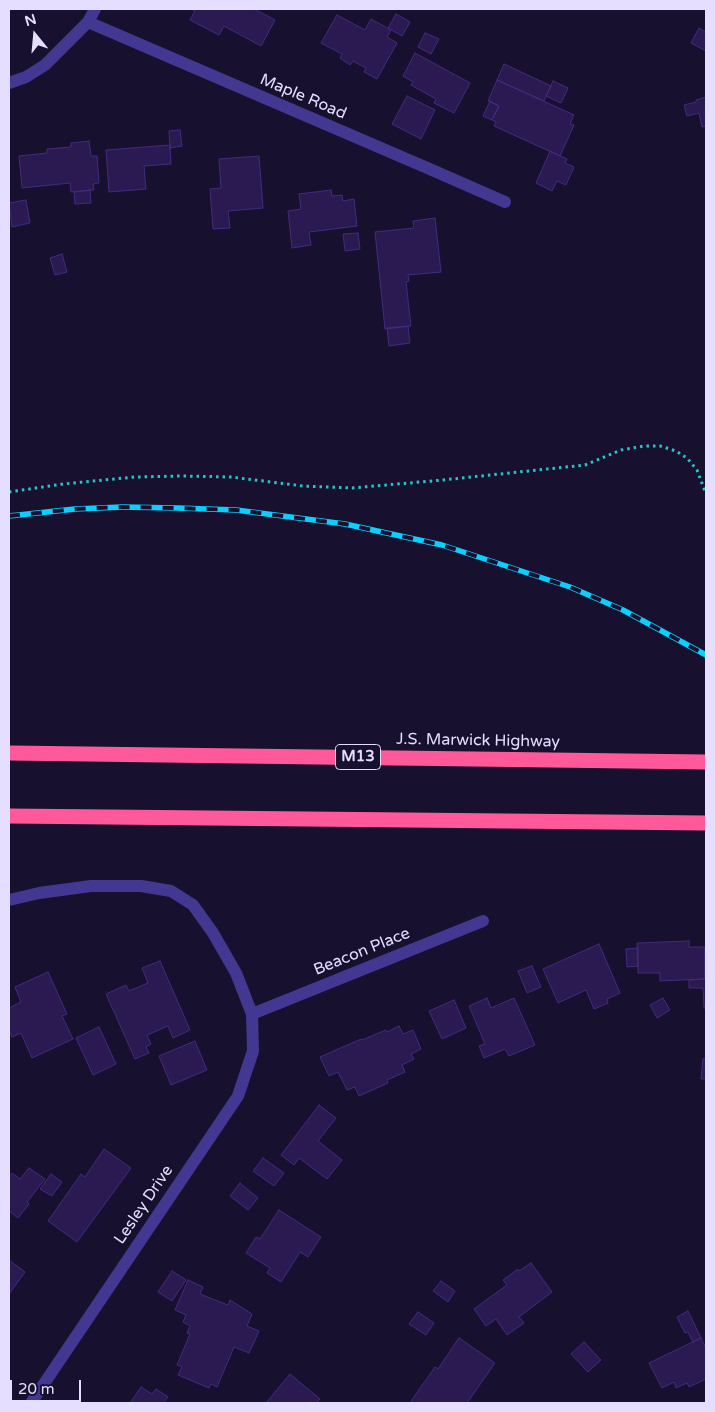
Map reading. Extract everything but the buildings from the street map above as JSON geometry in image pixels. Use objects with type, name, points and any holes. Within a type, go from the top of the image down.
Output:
[{"type":"highway","name":"J.S. Marwick Highway","points":[[9,753],[706,762]]},
{"type":"highway","points":[[9,816],[706,823]]},
{"type":"street","points":[[9,83],[26,77],[45,65],[88,22],[95,9]]},
{"type":"street","name":"Maple Road","points":[[88,22],[504,202]]},
{"type":"street","name":"Lesley Drive","points":[[9,900],[39,893],[91,886],[142,886],[171,891],[193,905],[212,933],[236,973],[252,1014],[253,1051],[238,1096],[31,1403]]},
{"type":"street","name":"Beacon Place","points":[[252,1014],[483,921]]},
{"type":"path","points":[[9,492],[63,484],[135,477],[183,476],[352,488],[585,466],[621,450],[644,446],[660,446],[687,458],[697,470],[706,494]]},
{"type":"railway","points":[[9,516],[75,509],[122,507],[177,508],[236,510],[345,524],[442,545],[570,587],[623,610],[706,655]]}]
